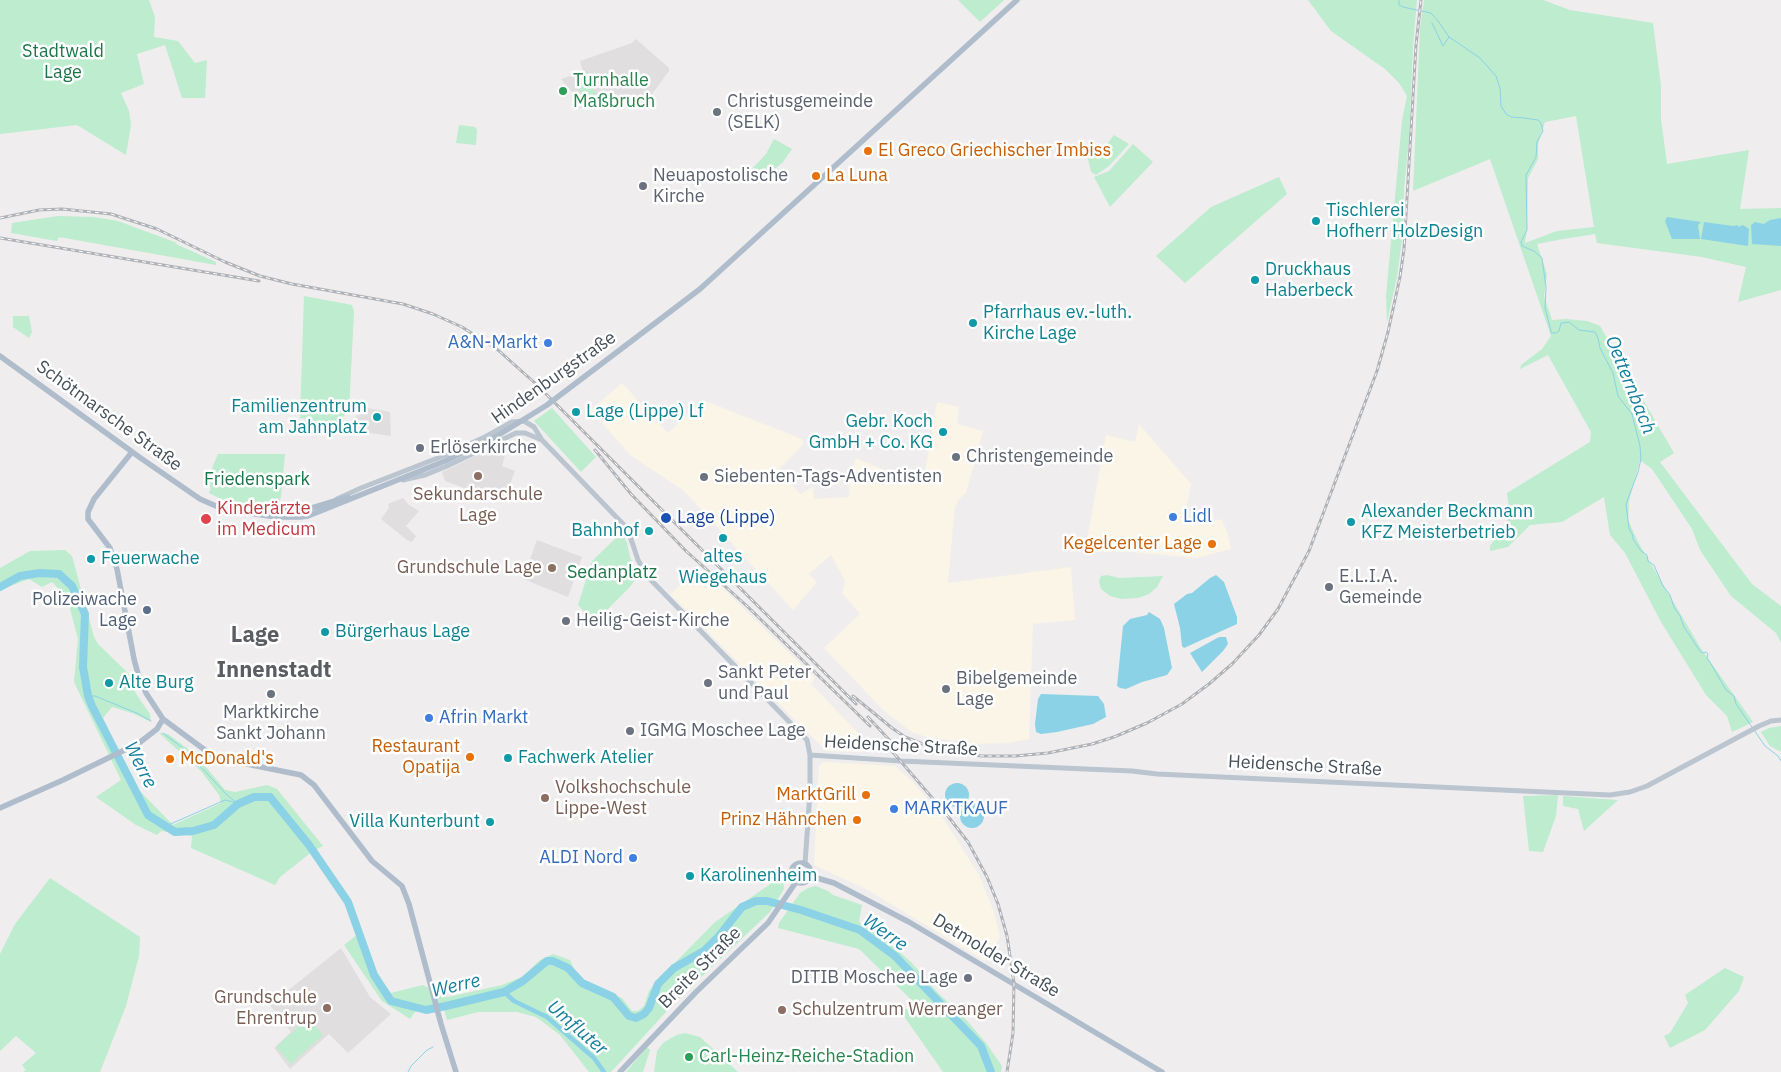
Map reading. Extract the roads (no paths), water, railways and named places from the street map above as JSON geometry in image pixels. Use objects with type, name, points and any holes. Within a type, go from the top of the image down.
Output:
[{"type":"main road","name":"Hindenburgstraße","points":[[289,517],[308,516],[464,453],[497,436],[553,401],[690,296],[1017,0]]},
{"type":"main road","name":"Schötmarsche Straße","points":[[0,356],[132,452],[210,504],[234,511],[289,517]]},
{"type":"main road","name":"Hindenburgstraße","points":[[326,504],[361,488],[448,454],[516,421],[529,423],[534,427],[536,435],[521,432],[511,435],[425,475],[397,481]]},
{"type":"main road","points":[[536,435],[625,526],[646,576],[805,737],[810,755],[810,792],[805,864]]},
{"type":"main road","points":[[132,452],[90,506],[88,520],[110,548],[114,559],[138,674],[146,692],[163,719],[192,742],[216,757],[295,772],[314,785],[372,861],[402,886],[409,904],[441,1024],[456,1072]]},
{"type":"main road","name":"Hindenburgstraße","points":[[234,511],[302,511],[425,469]]},
{"type":"main road","points":[[0,808],[139,743],[158,728],[163,719]]},
{"type":"main road","name":"Heidensche Straße","points":[[810,755],[1138,771],[1157,774],[1610,795],[1630,792],[1647,786],[1758,726],[1771,721],[1781,720]]},
{"type":"main road","points":[[797,864],[805,864],[810,869],[810,876],[805,882],[796,882],[792,878],[792,870],[797,864]]},
{"type":"main road","name":"Detmolder Straße","points":[[810,876],[834,883],[909,922],[1162,1072]]},
{"type":"main road","name":"Breite Straße","points":[[622,1071],[682,1005],[768,922],[796,882]]},
{"type":"water","points":[[1667,217],[1701,222],[1698,225],[1700,239],[1672,239],[1665,221]]},
{"type":"water","points":[[1781,218],[1781,246],[1752,244],[1751,225],[1755,222],[1764,224],[1770,220]]},
{"type":"water","points":[[1704,222],[1738,225],[1738,227],[1743,225],[1749,229],[1748,246],[1701,239]]},
{"type":"water","points":[[1216,575],[1224,582],[1237,617],[1237,624],[1184,648],[1182,646],[1174,604]]},
{"type":"water","points":[[1149,612],[1160,619],[1164,628],[1172,668],[1167,675],[1126,689],[1120,688],[1117,686],[1123,626],[1130,619],[1147,615]]},
{"type":"water","points":[[1219,637],[1226,637],[1228,644],[1202,672],[1190,653]]},
{"type":"water","points":[[1041,694],[1098,696],[1104,704],[1106,717],[1093,724],[1041,734],[1036,732],[1035,724],[1038,699]]},
{"type":"water","points":[[957,783],[966,786],[969,795],[966,804],[957,807],[948,804],[945,795],[948,786]]},
{"type":"water","points":[[972,804],[980,808],[984,816],[980,824],[972,828],[964,824],[960,816],[964,808]]},
{"type":"waterway","name":"Oetternbach","points":[[1399,0],[1399,5],[1403,7],[1431,13],[1449,37],[1480,58],[1496,76],[1500,88],[1501,106],[1506,114],[1511,117],[1538,120],[1541,123],[1543,131],[1537,142],[1536,157],[1526,175],[1527,230],[1521,242],[1522,246],[1534,251],[1542,258],[1546,287],[1545,308],[1551,331],[1556,333],[1559,331],[1561,323],[1569,322],[1579,330],[1595,332],[1600,348],[1613,373],[1618,396],[1632,414],[1640,446],[1641,459],[1638,472],[1626,504],[1629,528],[1633,539],[1641,551],[1647,555],[1648,561],[1654,565],[1684,627],[1700,651],[1708,654],[1707,658],[1726,690],[1734,696],[1736,704],[1752,727]]},
{"type":"waterway","points":[[1432,23],[1443,46],[1449,37]]},
{"type":"waterway","name":"Werre","points":[[0,587],[20,576],[40,573],[59,574],[72,586],[85,614],[83,667],[88,696],[148,815],[175,832],[193,831],[214,825],[238,804],[254,797],[270,797],[309,845],[348,902],[374,975],[391,1001],[426,1010],[504,992],[523,981],[547,961],[553,961],[568,968],[582,983],[613,997],[629,1016],[636,1018],[644,1014],[649,1008],[658,984],[674,968],[704,951],[719,936],[742,907],[756,901],[767,901],[801,910],[860,930],[895,956],[981,1046],[991,1072]]},
{"type":"waterway","points":[[88,696],[95,696],[139,714],[151,721]]},
{"type":"waterway","name":"Oetternbach","points":[[1754,730],[1765,746],[1778,756],[1781,761]]},
{"type":"waterway","points":[[163,733],[184,749],[227,795],[238,804]]},
{"type":"waterway","points":[[166,826],[225,800],[238,803]]},
{"type":"waterway","name":"Umfluter","points":[[504,992],[514,1001],[547,1017],[594,1058],[604,1072]]},
{"type":"waterway","points":[[408,1072],[411,1066],[427,1050],[433,1047]]},
{"type":"railway","points":[[853,696],[905,737],[933,748],[952,753],[982,756],[1048,753],[1092,744],[1114,737],[1147,723],[1182,704],[1232,664],[1259,635],[1278,609],[1309,551],[1377,371],[1388,332],[1404,249],[1416,45],[1421,0]]},
{"type":"railway","points":[[0,218],[39,210],[62,209],[111,214],[157,229],[225,262],[260,276],[292,284],[403,304],[433,314],[462,327],[498,350],[536,384],[856,704]]},
{"type":"railway","points":[[0,238],[259,281]]},
{"type":"railway","points":[[595,450],[631,494],[686,551],[748,607],[870,726]]},
{"type":"railway","points":[[868,717],[893,744]]},
{"type":"railway","points":[[884,742],[968,842],[987,877],[998,904],[1007,936],[1014,983],[1013,1033],[1007,1072]]},
{"type":"place","name":"Turnhalle Maßbruch","points":[[563,91]]},
{"type":"place","name":"Christusgemeinde (SELK)","points":[[717,112]]},
{"type":"place","name":"El Greco Griechischer Imbiss","points":[[868,151]]},
{"type":"place","name":"La Luna","points":[[816,176]]},
{"type":"place","name":"Neuapostolische Kirche","points":[[643,186]]},
{"type":"place","name":"Tischlerei Hofherr HolzDesign","points":[[1316,221]]},
{"type":"place","name":"Druckhaus Haberbeck","points":[[1255,280]]},
{"type":"place","name":"Pfarrhaus ev.-luth. Kirche Lage","points":[[973,323]]},
{"type":"place","name":"A&N-Markt","points":[[548,343]]},
{"type":"place","name":"Lage (Lippe) Lf","points":[[576,412]]},
{"type":"place","name":"Familienzentrum am Jahnplatz","points":[[377,417]]},
{"type":"place","name":"Gebr. Koch GmbH + Co. KG","points":[[943,432]]},
{"type":"place","name":"Erlöserkirche","points":[[420,448]]},
{"type":"place","name":"Christengemeinde","points":[[956,457]]},
{"type":"place","name":"Sekundarschule Lage","points":[[478,476]]},
{"type":"place","name":"Siebenten-Tags-Adventisten","points":[[704,477]]},
{"type":"place","name":"Lidl","points":[[1173,517]]},
{"type":"place","name":"Lage (Lippe)","points":[[666,518]]},
{"type":"place","name":"Kinderärzte im Medicum","points":[[206,519]]},
{"type":"place","name":"Alexander Beckmann KFZ Meisterbetrieb","points":[[1351,522]]},
{"type":"place","name":"Bahnhof","points":[[649,531]]},
{"type":"place","name":"altes Wiegehaus","points":[[723,538]]},
{"type":"place","name":"Kegelcenter Lage","points":[[1212,544]]},
{"type":"place","name":"Feuerwache","points":[[91,559]]},
{"type":"place","name":"Grundschule Lage","points":[[552,568]]},
{"type":"place","name":"E.L.I.A. Gemeinde","points":[[1329,587]]},
{"type":"place","name":"Polizeiwache Lage","points":[[147,610]]},
{"type":"place","name":"Heilig-Geist-Kirche","points":[[566,621]]},
{"type":"place","name":"Bürgerhaus Lage","points":[[325,632]]},
{"type":"place","name":"Alte Burg","points":[[109,683]]},
{"type":"place","name":"Sankt Peter und Paul","points":[[708,683]]},
{"type":"place","name":"Bibelgemeinde Lage","points":[[946,689]]},
{"type":"place","name":"Marktkirche Sankt Johann","points":[[271,694]]},
{"type":"place","name":"Afrin Markt","points":[[429,718]]},
{"type":"place","name":"IGMG Moschee Lage","points":[[630,731]]},
{"type":"place","name":"Restaurant Opatija","points":[[470,757]]},
{"type":"place","name":"Fachwerk Atelier","points":[[508,758]]},
{"type":"place","name":"McDonald's","points":[[170,759]]},
{"type":"place","name":"MarktGrill","points":[[866,795]]},
{"type":"place","name":"Volkshochschule Lippe-West","points":[[545,798]]},
{"type":"place","name":"MARKTKAUF","points":[[894,809]]},
{"type":"place","name":"Prinz Hähnchen","points":[[857,820]]},
{"type":"place","name":"Villa Kunterbunt","points":[[490,822]]},
{"type":"place","name":"ALDI Nord","points":[[633,858]]},
{"type":"place","name":"Karolinenheim","points":[[690,876]]},
{"type":"place","name":"DITIB Moschee Lage","points":[[968,978]]},
{"type":"place","name":"Grundschule Ehrentrup","points":[[327,1008]]},
{"type":"place","name":"Schulzentrum Werreanger","points":[[782,1010]]},
{"type":"place","name":"Carl-Heinz-Reiche-Stadion","points":[[689,1057]]},
{"type":"district","name":"Lage","points":[[255,636]]},
{"type":"district","name":"Innenstadt","points":[[274,671]]},
{"type":"park label","name":"Stadtwald Lage","points":[[63,62]]},
{"type":"park label","name":"Friedenspark","points":[[257,480]]},
{"type":"park label","name":"Sedanplatz","points":[[612,573]]}]
